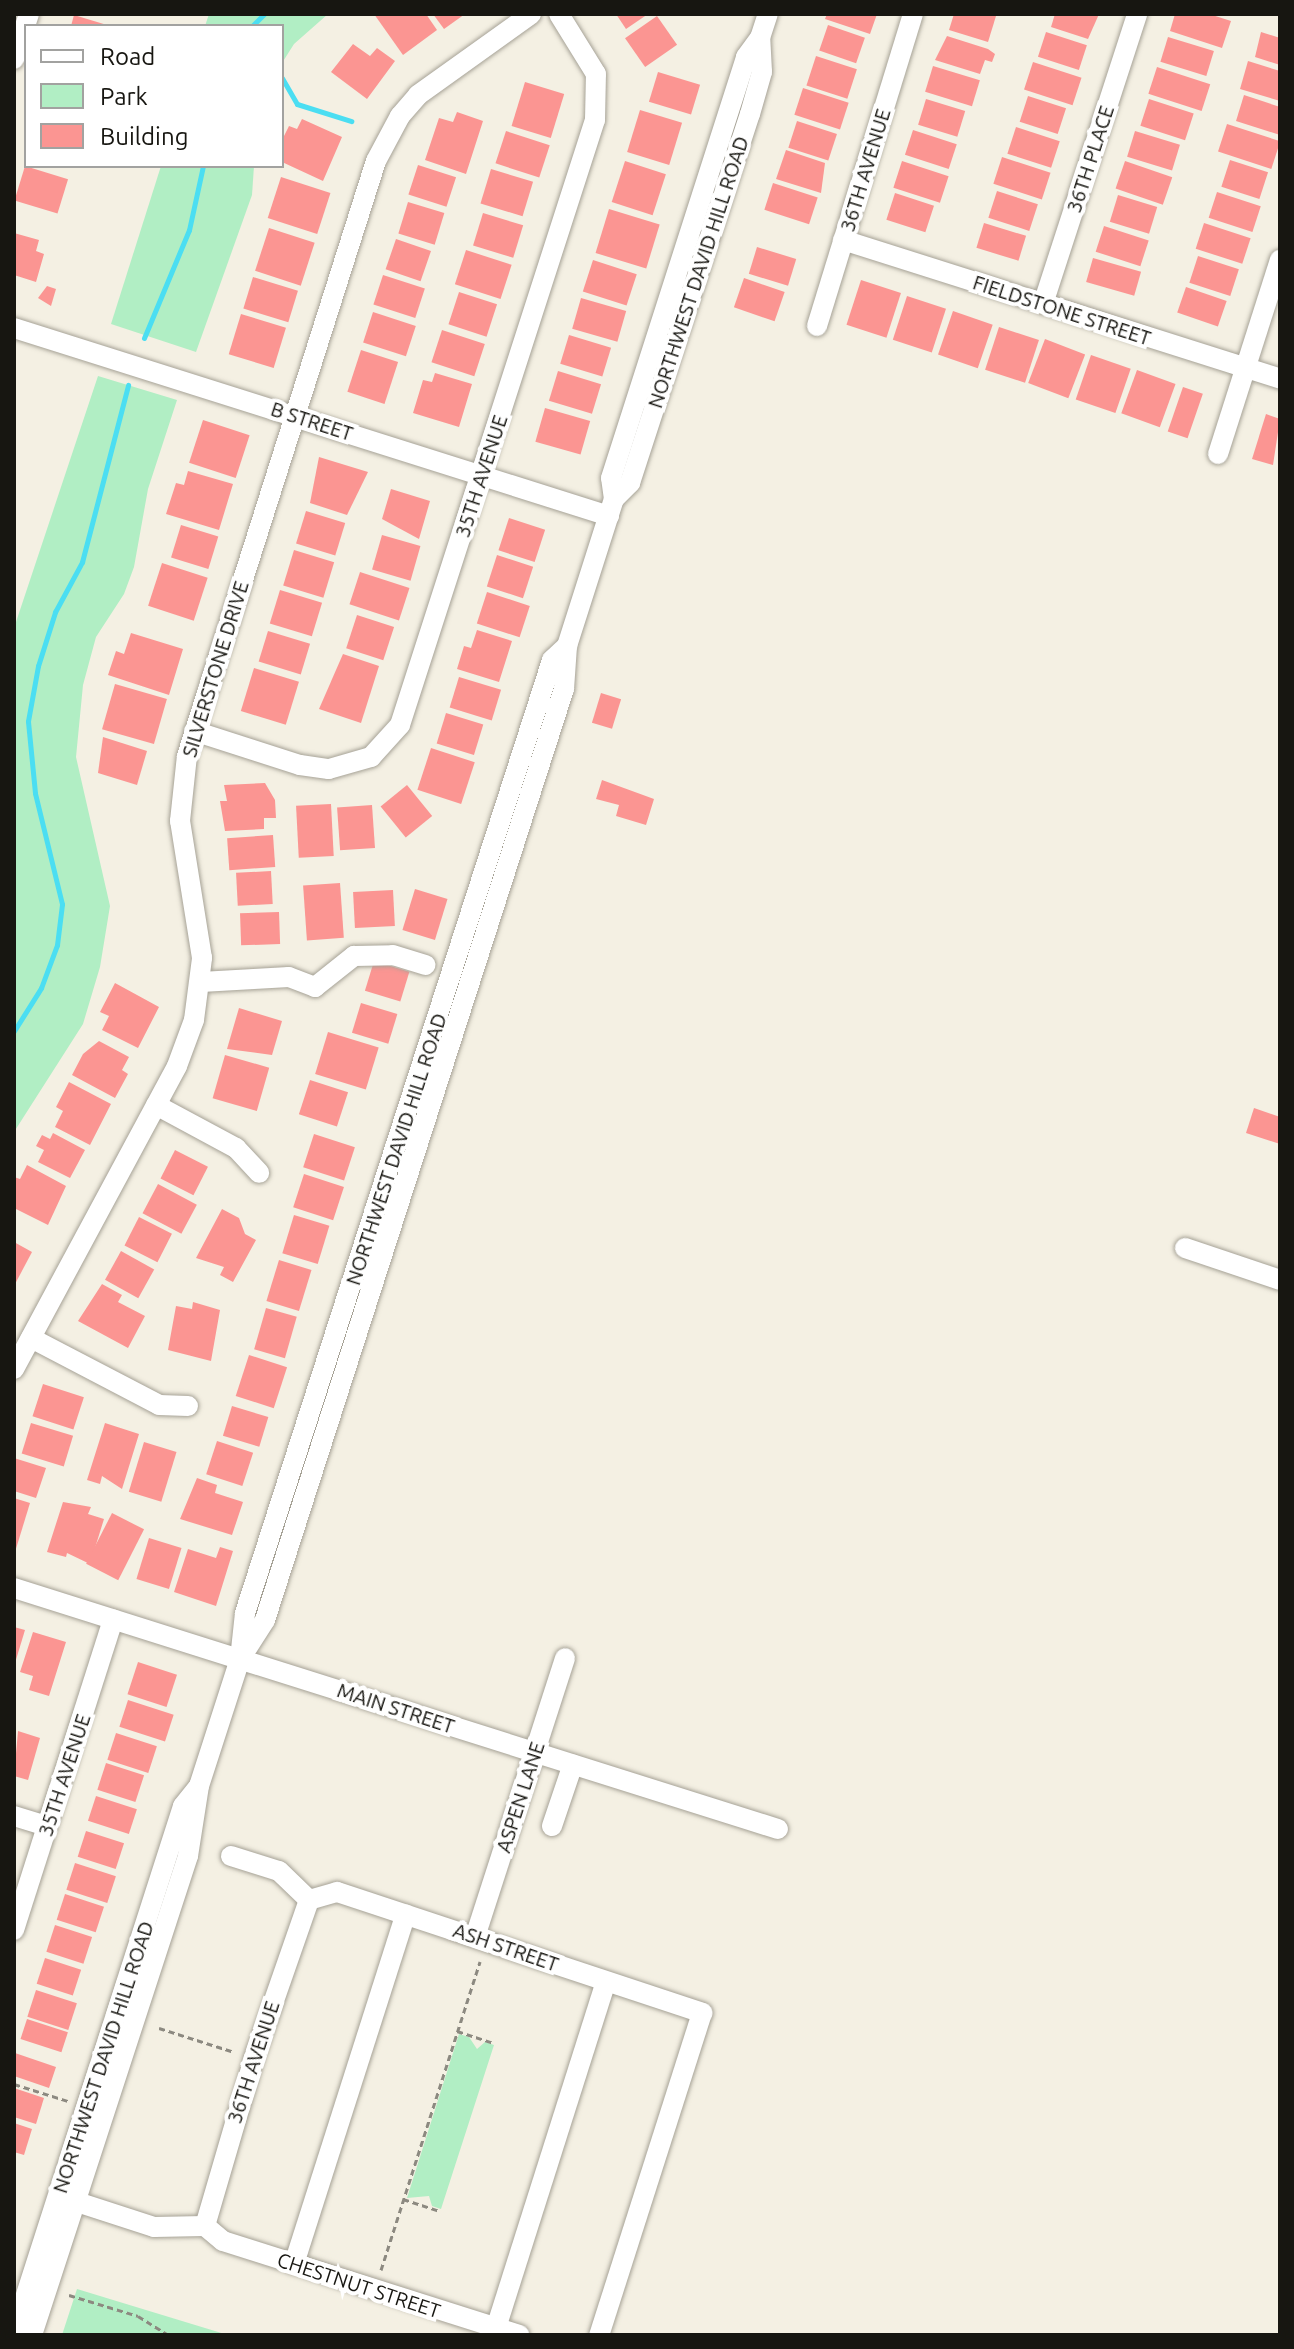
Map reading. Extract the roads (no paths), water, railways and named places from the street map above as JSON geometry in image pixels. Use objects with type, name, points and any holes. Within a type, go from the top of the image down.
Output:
[{"type":"street","name":"SILVERSTONE DRIVE","points":[[14,1369],[184,1051],[201,982],[200,933],[180,821],[183,778],[194,731],[376,161],[400,116],[429,84],[531,14]]},
{"type":"street","name":"35TH AVENUE","points":[[194,731],[315,769],[351,765],[382,748],[403,718],[598,107],[592,64],[559,14]]},
{"type":"street","name":"NORTHWEST DAVID HILL ROAD","points":[[32,2335],[188,1856],[199,1786],[240,1659],[242,1624],[552,660],[567,646],[611,508],[630,483],[750,114],[762,72],[760,38],[768,14]]},
{"type":"street","name":"36TH AVENUE","points":[[817,326],[913,14]]},
{"type":"street","name":"36TH PLACE","points":[[1043,304],[1137,14]]},
{"type":"street","points":[[14,59],[24,29]]},
{"type":"street","name":"FIELDSTONE STREET","points":[[843,240],[1280,379]]},
{"type":"street","points":[[1218,454],[1280,260]]},
{"type":"street","name":"B STREET","points":[[14,328],[481,475],[611,508]]},
{"type":"street","points":[[201,982],[289,977],[315,987],[354,956],[393,955],[425,965]]},
{"type":"street","points":[[156,1105],[236,1148],[259,1173]]},
{"type":"street","points":[[1185,1248],[1280,1280]]},
{"type":"street","points":[[31,1338],[159,1405],[188,1406]]},
{"type":"street","name":"MAIN STREET","points":[[14,1588],[778,1829]]},
{"type":"street","name":"35TH AVENUE","points":[[14,1930],[113,1619]]},
{"type":"street","name":"ASPEN LANE","points":[[475,1937],[565,1658]]},
{"type":"street","points":[[552,1826],[573,1764]]},
{"type":"street","name":"NORTHWEST DAVID HILL ROAD","points":[[14,2332],[183,1806],[199,1786]]},
{"type":"street","points":[[14,1816],[47,1826]]},
{"type":"street","points":[[231,1856],[279,1871],[309,1900]]},
{"type":"street","name":"ASH STREET","points":[[309,1900],[337,1892],[702,2013],[599,2335]]},
{"type":"street","name":"36TH AVENUE","points":[[205,2226],[249,2073],[309,1900]]},
{"type":"street","points":[[294,2264],[406,1914]]},
{"type":"street","points":[[496,2328],[606,1982]]},
{"type":"street","points":[[77,2202],[154,2227],[205,2226]]},
{"type":"street","name":"CHESTNUT STREET","points":[[205,2226],[223,2241],[519,2335]]},
{"type":"waterway","points":[[254,24],[264,14]]},
{"type":"waterway","points":[[284,81],[297,104],[351,121]]},
{"type":"waterway","points":[[144,338],[189,230],[203,168]]},
{"type":"waterway","points":[[14,1031],[41,988],[57,945],[62,904],[35,793],[28,721],[38,666],[55,612],[82,562],[128,385]]}]
